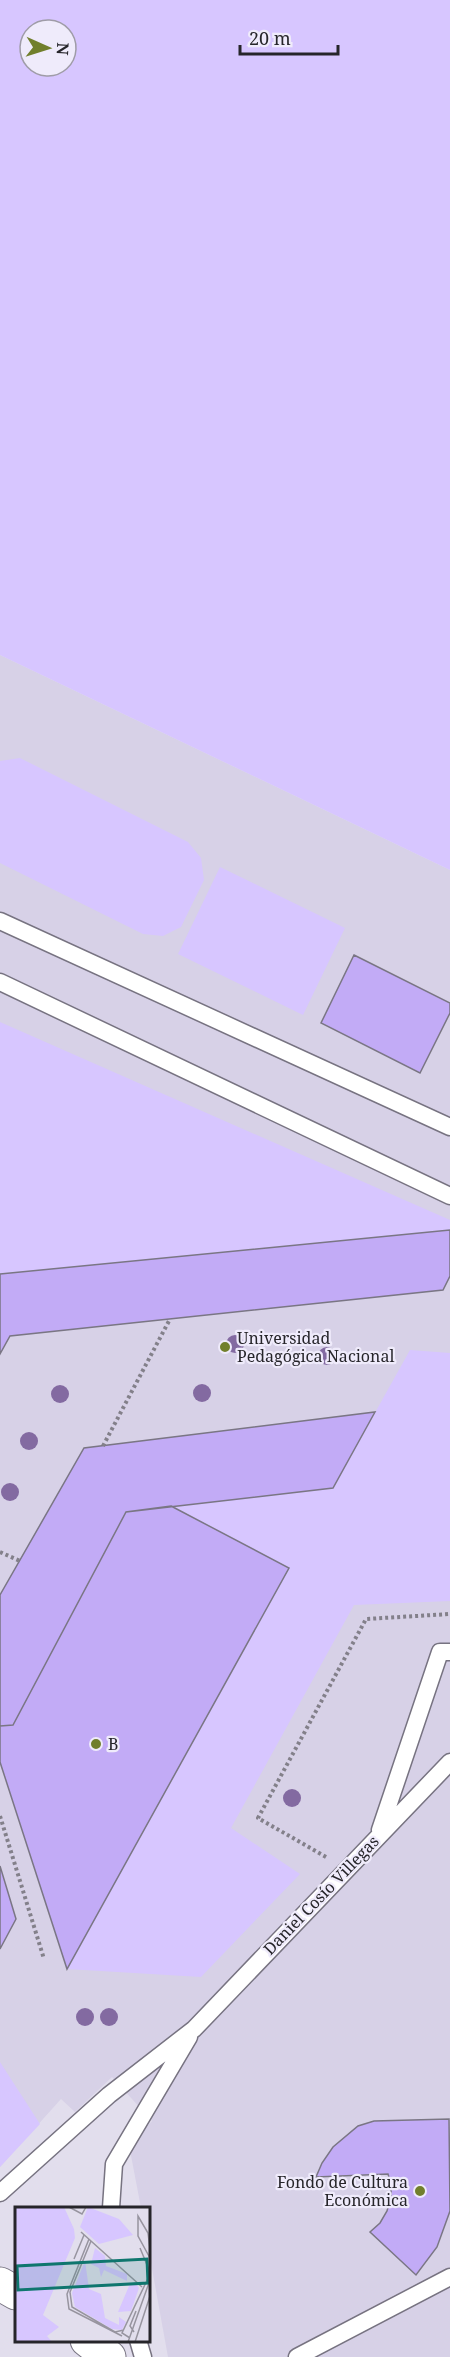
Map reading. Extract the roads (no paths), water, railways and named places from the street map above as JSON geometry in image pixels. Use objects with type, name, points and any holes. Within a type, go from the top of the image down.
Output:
[{"type":"street","points":[[0,2284],[15,2292]]},
{"type":"street","points":[[90,2342],[109,2357]]},
{"type":"lane","points":[[0,921],[450,1127]]},
{"type":"lane","points":[[0,982],[450,1197]]},
{"type":"lane","points":[[379,1835],[440,1652],[450,1652]]},
{"type":"lane","name":"Daniel Cosío Villegas","points":[[0,2193],[110,2095],[194,2029],[450,1762]]},
{"type":"lane","name":"Daniel Cosío Villegas","points":[[111,2207],[114,2164],[194,2029]]},
{"type":"lane","points":[[297,2357],[450,2277]]},
{"type":"lane","points":[[139,2342],[144,2357]]},
{"type":"place","name":"Universidad Pedagógica Nacional","points":[[225,1347]]},
{"type":"place","name":"B","points":[[96,1744]]},
{"type":"place","name":"Fondo de Cultura Económica","points":[[420,2191]]}]
